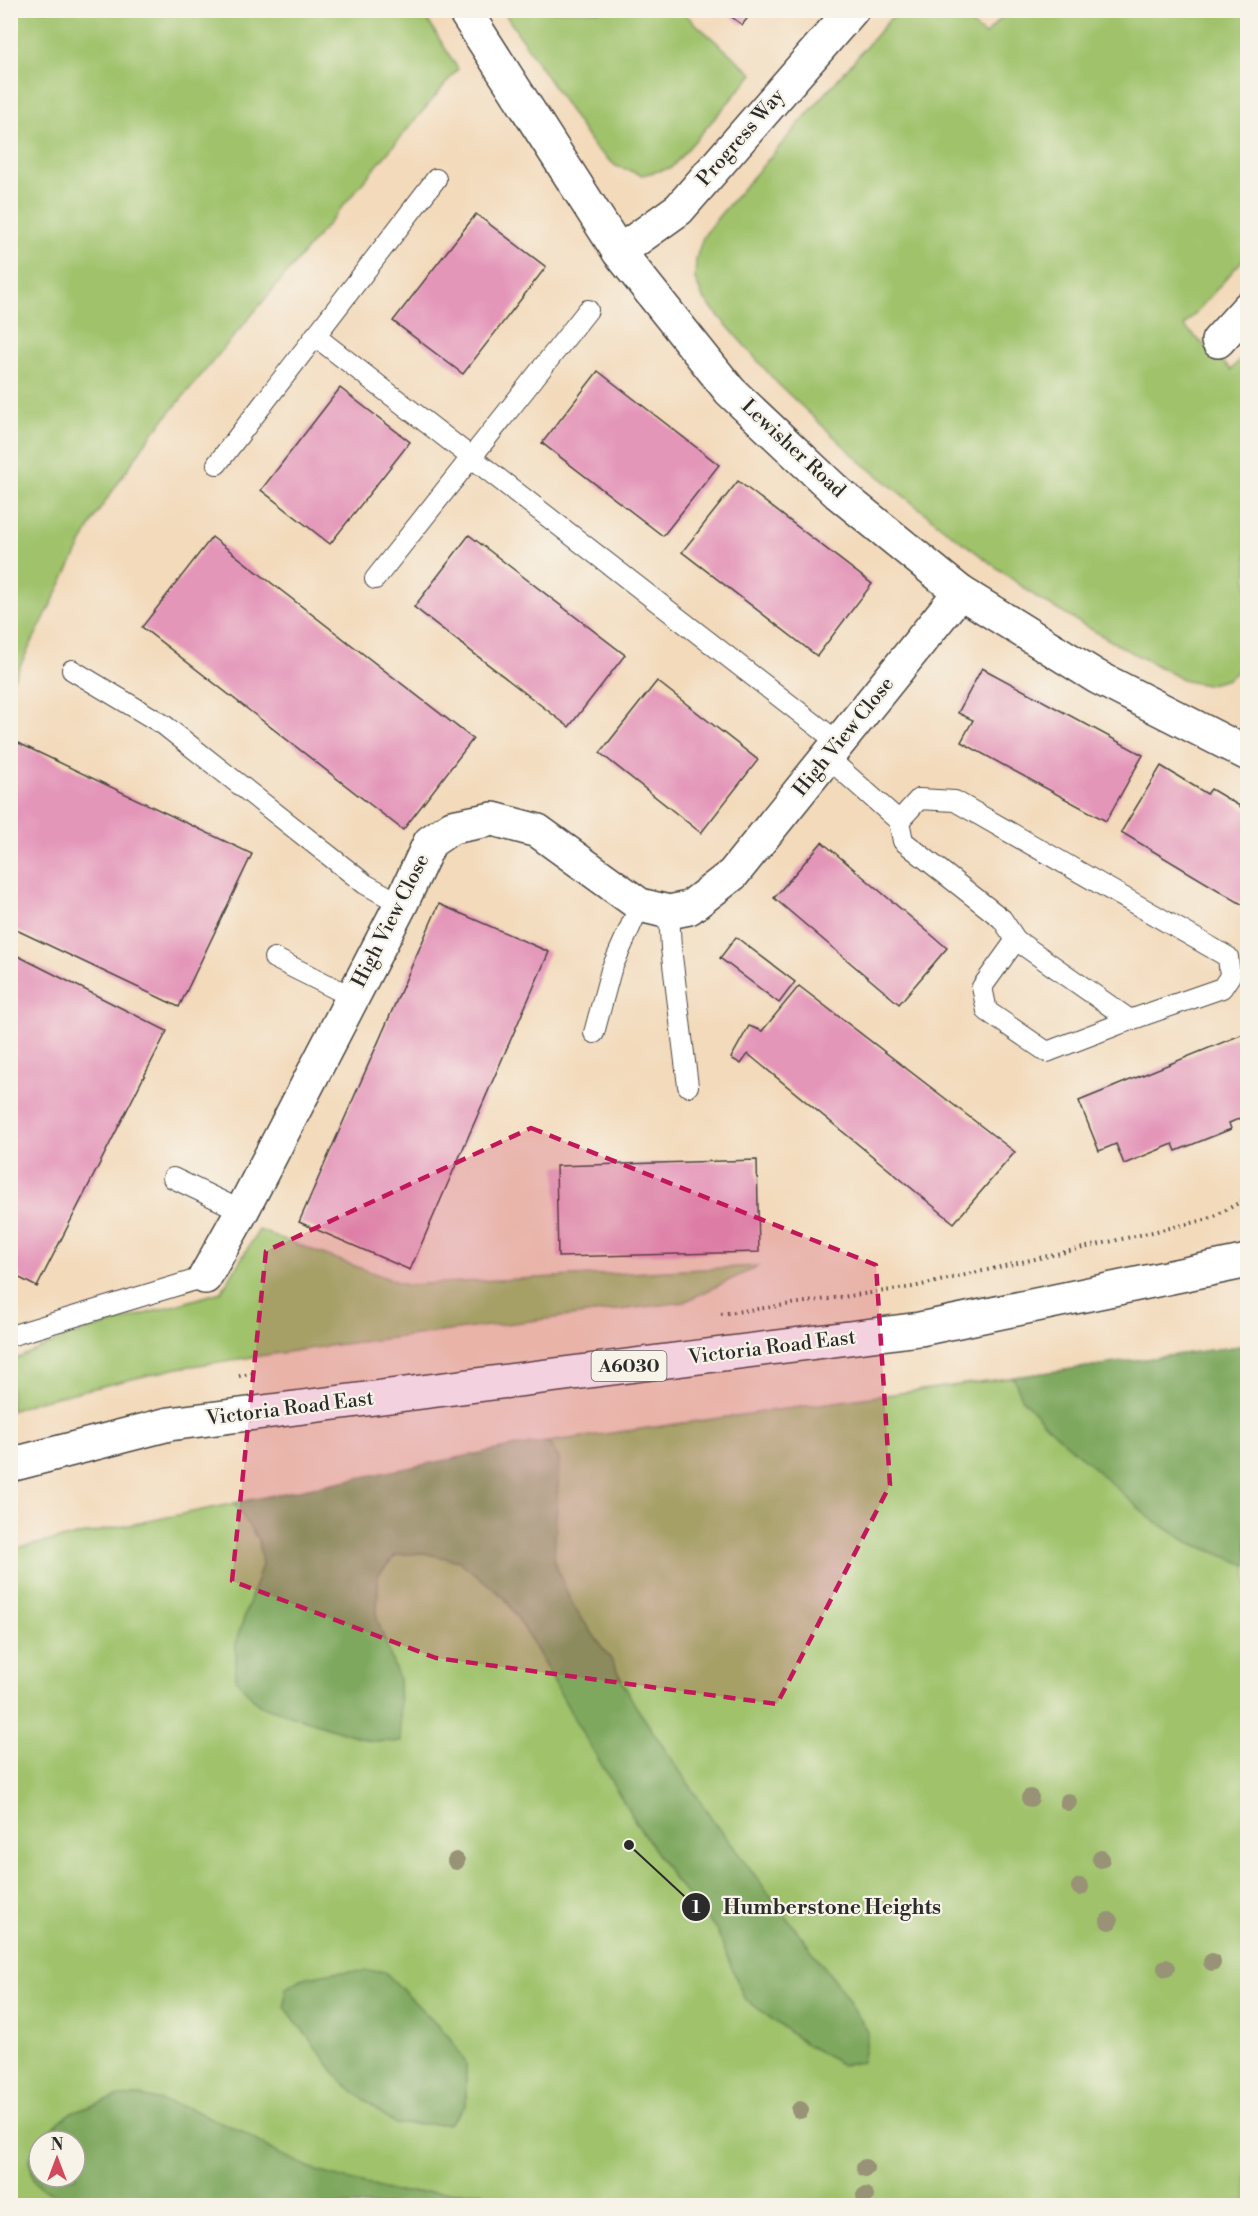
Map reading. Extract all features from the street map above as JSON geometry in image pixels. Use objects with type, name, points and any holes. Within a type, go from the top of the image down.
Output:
[{"type":"main road","name":"Lewisher Road","points":[[464,10],[619,252],[730,391],[838,493],[960,592],[1097,677],[1245,747]]},
{"type":"main road","name":"Progress Way","points":[[619,252],[679,209],[852,10]]},
{"type":"main road","points":[[1218,341],[1248,308]]},
{"type":"main road","name":"High View Close","points":[[205,1277],[242,1211],[430,842],[452,827],[493,819],[538,831],[654,909],[689,908],[733,874],[960,592]]},
{"type":"main road","name":"Victoria Road East","points":[[10,1465],[169,1424],[920,1329],[1248,1261]]},
{"type":"lane","points":[[217,464],[436,179]]},
{"type":"lane","points":[[375,579],[588,310]]},
{"type":"lane","points":[[315,336],[471,457],[833,750],[899,821],[903,841],[1002,919],[1016,940],[1130,1020]]},
{"type":"lane","points":[[72,670],[164,725],[365,884],[400,904]]},
{"type":"lane","points":[[899,821],[919,798],[955,801],[1228,957],[1230,976],[1222,988],[1047,1052],[987,1011],[982,987],[1016,940]]},
{"type":"lane","points":[[594,1033],[611,970],[654,909]]},
{"type":"lane","points":[[654,909],[671,948],[688,1086]]},
{"type":"lane","points":[[274,958],[352,997]]},
{"type":"lane","points":[[173,1178],[242,1211]]},
{"type":"lane","points":[[10,1336],[205,1277]]},
{"type":"path","points":[[713,1315],[913,1287],[1209,1219],[1248,1198]]},
{"type":"path","points":[[233,1377],[255,1373]]},
{"type":"highlighted area","points":[[531,1128],[876,1265],[890,1485],[777,1704],[436,1658],[232,1581],[266,1251]]},
{"type":"green space","points":[[11,10],[422,11],[458,69],[151,435],[96,515],[11,684]]},
{"type":"green space","points":[[503,11],[681,11],[753,74],[671,168],[642,175],[616,166],[594,147]]},
{"type":"green space","points":[[909,11],[957,13],[985,35],[1008,11],[1247,11],[1247,255],[1184,326],[1231,370],[1247,351],[1247,662],[1228,679],[1207,685],[1186,681],[1039,599],[950,533],[861,462],[778,384],[703,298],[695,279],[696,259],[703,237],[891,18]]},
{"type":"green space","points":[[259,1230],[405,1285],[759,1266],[684,1302],[335,1345],[178,1368],[35,1402],[11,1411],[11,1361],[68,1336],[221,1292]]},
{"type":"green space","points":[[1247,1345],[1247,2205],[11,2206],[11,1549],[511,1447]]},
{"type":"green space","points":[[1247,1345],[1247,1565],[1188,1542],[1151,1519],[1046,1425],[1023,1400],[1013,1377]]},
{"type":"green space","points":[[548,1442],[559,1459],[554,1561],[572,1605],[610,1658],[635,1705],[713,1820],[844,1993],[868,2032],[862,2062],[842,2065],[804,2043],[744,1998],[717,1931],[673,1878],[637,1824],[505,1598],[459,1561],[423,1553],[396,1555],[378,1575],[377,1619],[399,1680],[401,1742],[371,1741],[259,1705],[236,1680],[236,1641],[262,1565],[259,1541],[234,1503],[511,1447]]},
{"type":"green space","points":[[384,1971],[450,2038],[466,2063],[466,2105],[449,2124],[395,2124],[342,2082],[285,2007],[285,1989],[303,1978],[334,1972]]},
{"type":"green space","points":[[119,2096],[142,2096],[188,2108],[241,2131],[276,2152],[317,2171],[395,2192],[483,2192],[487,2205],[74,2206],[45,2189],[87,2189],[87,2129],[51,2129],[69,2114]]},
{"type":"building","points":[[723,10],[754,10],[742,25]]},
{"type":"building","points":[[476,214],[546,267],[463,374],[393,321]]},
{"type":"building","points":[[598,371],[719,465],[663,536],[542,443]]},
{"type":"building","points":[[340,388],[410,442],[330,544],[261,490]]},
{"type":"building","points":[[738,481],[872,584],[817,656],[682,552]]},
{"type":"building","points":[[469,535],[625,655],[569,727],[414,607]]},
{"type":"building","points":[[212,537],[473,739],[403,830],[142,627]]},
{"type":"building","points":[[982,668],[1143,755],[1106,821],[961,742],[973,720],[958,713]]},
{"type":"building","points":[[657,681],[758,760],[701,833],[600,753]]},
{"type":"building","points":[[10,739],[252,854],[179,1007],[10,927]]},
{"type":"building","points":[[1161,766],[1207,794],[1211,789],[1248,811],[1248,908],[1121,832]]},
{"type":"building","points":[[822,842],[947,948],[899,1004],[774,898]]},
{"type":"building","points":[[439,904],[549,952],[410,1270],[299,1222]]},
{"type":"building","points":[[736,937],[795,982],[779,1003],[720,958]]},
{"type":"building","points":[[10,952],[167,1031],[37,1287],[10,1273]]},
{"type":"building","points":[[799,986],[1015,1152],[954,1223],[748,1054],[741,1064],[731,1058],[749,1026],[762,1031]]},
{"type":"building","points":[[1248,1032],[1248,1115],[1229,1123],[1231,1129],[1176,1151],[1173,1144],[1124,1164],[1116,1144],[1099,1151],[1079,1101]]},
{"type":"building","points":[[757,1160],[759,1252],[558,1257],[556,1166]]},
{"type":"place","name":"Humberstone Heights","points":[[629,1845]]}]
